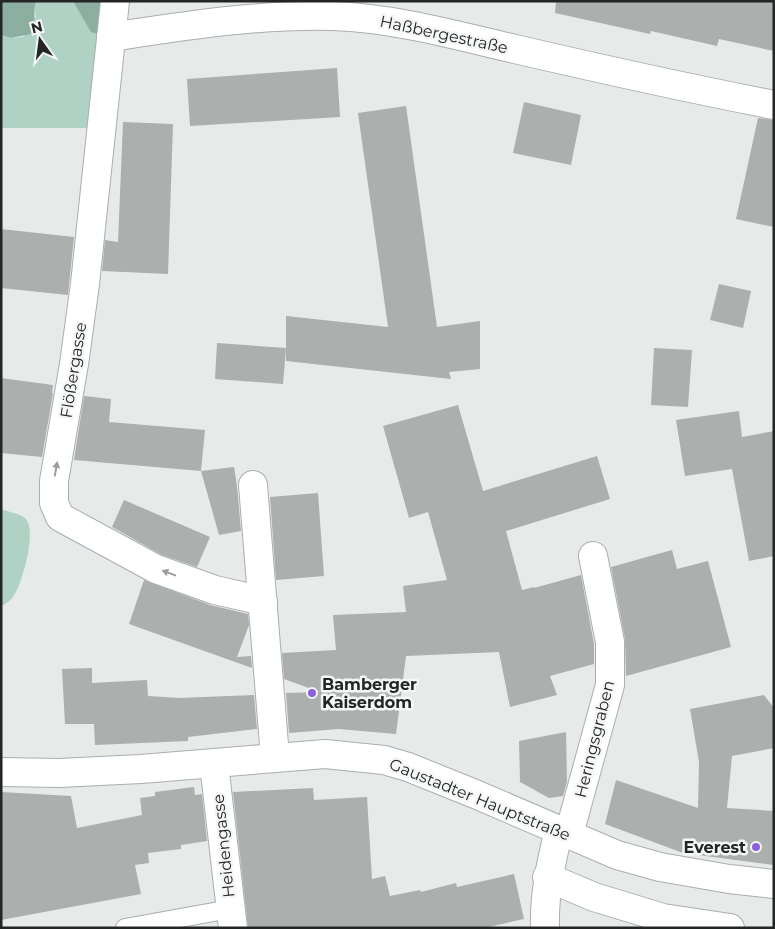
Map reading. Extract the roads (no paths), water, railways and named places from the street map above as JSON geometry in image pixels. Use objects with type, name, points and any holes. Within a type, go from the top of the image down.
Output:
[{"type":"street","name":"Flößergasse","points":[[115,1],[85,284],[74,364],[54,481],[54,502],[60,517],[156,568],[215,590],[263,601]]},
{"type":"street","name":"Haßbergestraße","points":[[111,37],[241,19],[333,16],[378,19],[684,88],[774,105]]},
{"type":"street","points":[[253,485],[275,757]]},
{"type":"street","name":"Heringsgraben","points":[[546,928],[545,911],[548,877],[610,685],[610,642],[593,556]]},
{"type":"street","name":"Gaustadter Hauptstraße","points":[[1,772],[59,773],[141,769],[325,754],[384,760],[408,767],[617,854],[660,867],[729,879],[774,884]]},
{"type":"street","name":"Heidengasse","points":[[214,764],[232,918]]},
{"type":"street","points":[[548,877],[594,897],[663,918],[730,928]]},
{"type":"lane","points":[[125,928],[232,918]]},
{"type":"place","name":"Bamberger Kaiserdom","points":[[312,693]]},
{"type":"place","name":"Everest","points":[[756,847]]}]
